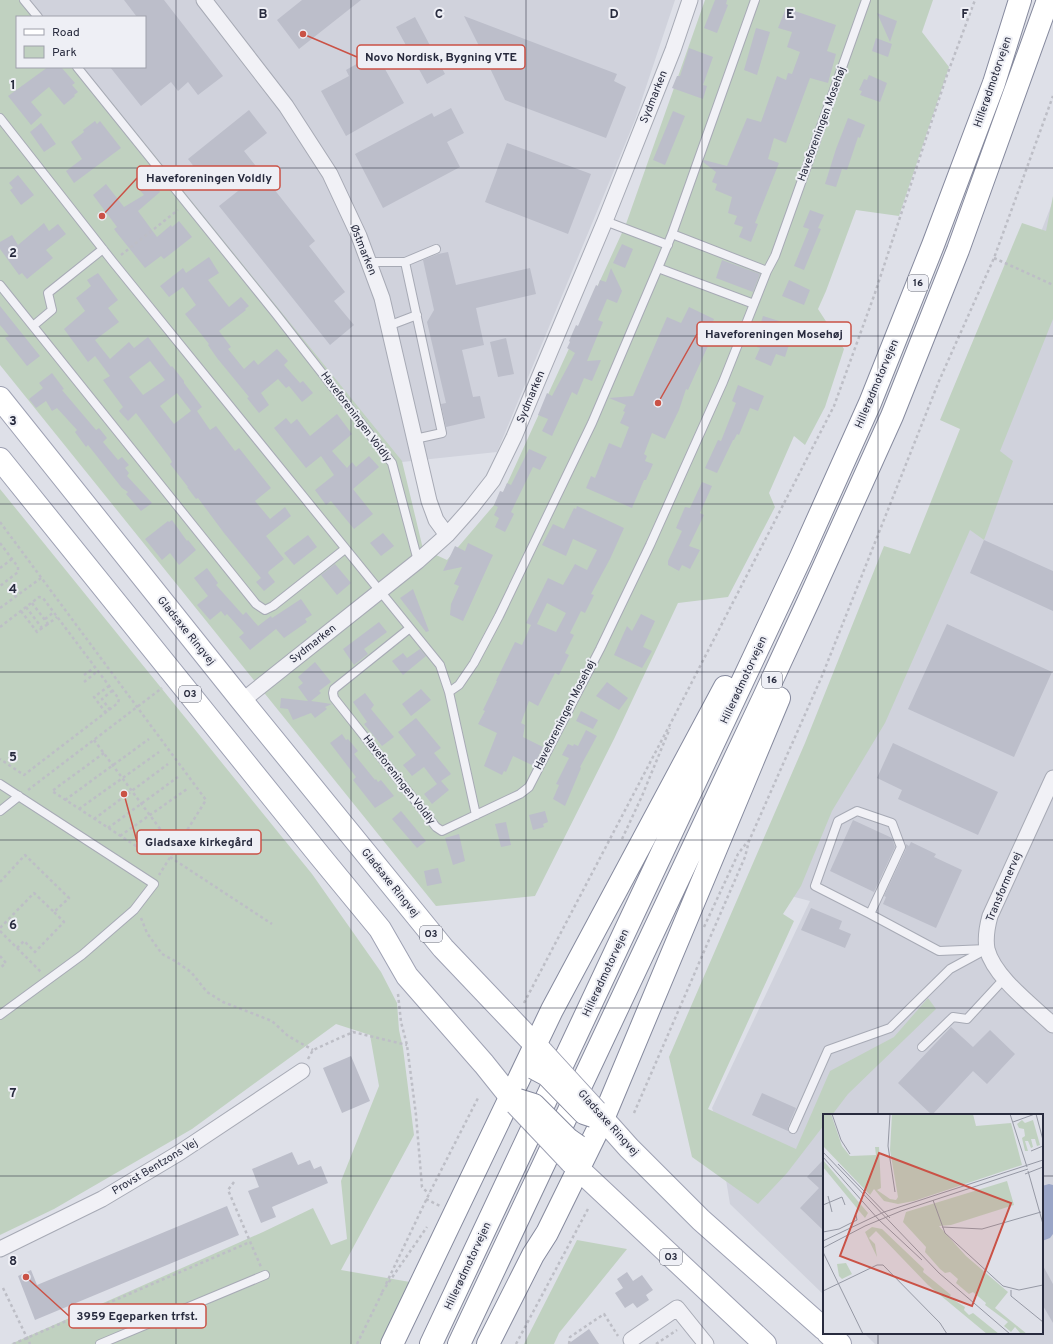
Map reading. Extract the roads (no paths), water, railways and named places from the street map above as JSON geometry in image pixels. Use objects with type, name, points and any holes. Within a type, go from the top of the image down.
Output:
[{"type":"main road","name":"Hillerødmotorvejen","points":[[431,1344],[800,559],[870,403],[931,252],[994,83],[1020,0]]},
{"type":"main road","name":"16","points":[[459,1344],[808,602],[892,416],[958,250],[1048,0]]},
{"type":"main road","name":"Gladsaxe Ringvej","points":[[0,398],[242,701],[547,1075],[584,1113],[598,1115],[701,1220],[823,1329]]},
{"type":"main road","name":"O3","points":[[0,459],[380,929],[407,976],[515,1101]]},
{"type":"main road","points":[[392,1344],[515,1101],[534,1058],[552,1010],[740,659],[761,610],[800,559]]},
{"type":"main road","points":[[488,1344],[533,1255],[547,1233],[579,1156],[784,687],[808,602]]},
{"type":"main road","points":[[515,1101],[534,1105],[568,1139],[579,1156]]},
{"type":"main road","name":"O3","points":[[579,1156],[765,1344]]},
{"type":"main road","points":[[829,1334],[840,1344]]},
{"type":"street","name":"Østmarken","points":[[204,0],[286,106],[330,174],[359,236],[382,298],[429,501],[436,520],[447,535]]},
{"type":"street","name":"Sydmarken","points":[[242,701],[418,561],[447,535],[493,480],[514,437],[606,221],[673,50],[690,0]]},
{"type":"street","name":"Transformervej","points":[[1053,778],[990,916],[986,932],[987,949],[996,969],[1004,979],[1053,1025]]},
{"type":"street","name":"Provst Bentzons Vej","points":[[0,1249],[102,1199],[173,1157],[302,1072]]},
{"type":"street","points":[[625,1339],[677,1308],[706,1344]]},
{"type":"lane","points":[[24,0],[37,16]]},
{"type":"lane","points":[[449,692],[459,685],[474,663],[502,609],[592,423],[668,245],[755,0]]},
{"type":"lane","name":"Haveforeningen Mosehøj","points":[[476,815],[520,794],[528,787],[600,649],[650,545],[723,382],[767,270],[775,256],[866,0]]},
{"type":"lane","name":"Haveforeningen Voldly","points":[[78,68],[319,368],[392,463],[418,561]]},
{"type":"lane","points":[[0,118],[113,262],[440,665],[449,692],[476,815]]},
{"type":"lane","points":[[606,221],[668,245]]},
{"type":"lane","points":[[672,234],[767,270]]},
{"type":"lane","points":[[33,326],[52,310],[48,293],[103,249]]},
{"type":"lane","points":[[369,262],[405,262],[436,249]]},
{"type":"lane","points":[[405,262],[442,433],[415,439]]},
{"type":"lane","points":[[658,268],[754,304]]},
{"type":"lane","points":[[0,284],[256,604],[265,610],[273,606],[345,549]]},
{"type":"lane","points":[[388,326],[417,315]]},
{"type":"lane","name":"Haveforeningen Voldly","points":[[410,628],[334,688],[334,698],[436,827],[442,830],[447,829],[476,815]]},
{"type":"lane","points":[[0,784],[154,884],[134,910],[82,955],[0,1015]]},
{"type":"lane","points":[[0,811],[19,796]]},
{"type":"lane","points":[[870,914],[901,847],[892,823],[857,811],[838,821],[815,886],[939,951],[987,949]]},
{"type":"lane","points":[[793,1129],[828,1050],[890,1028],[950,969],[987,949]]},
{"type":"lane","points":[[922,1047],[953,1017],[967,1019],[1004,979]]},
{"type":"lane","points":[[100,1344],[265,1274]]},
{"type":"water","points":[[1049,1184],[1053,1185],[1053,1234],[1050,1238],[1043,1241],[1043,1186]]},
{"type":"place","name":"Novo Nordisk, Bygning VTE","points":[[303,34]]},
{"type":"place","name":"Haveforeningen Voldly","points":[[102,216]]},
{"type":"place","name":"Haveforeningen Mosehøj","points":[[658,403]]},
{"type":"place","name":"Gladsaxe kirkegård","points":[[124,794]]},
{"type":"place","name":"3959 Egeparken trfst.","points":[[26,1277]]}]
